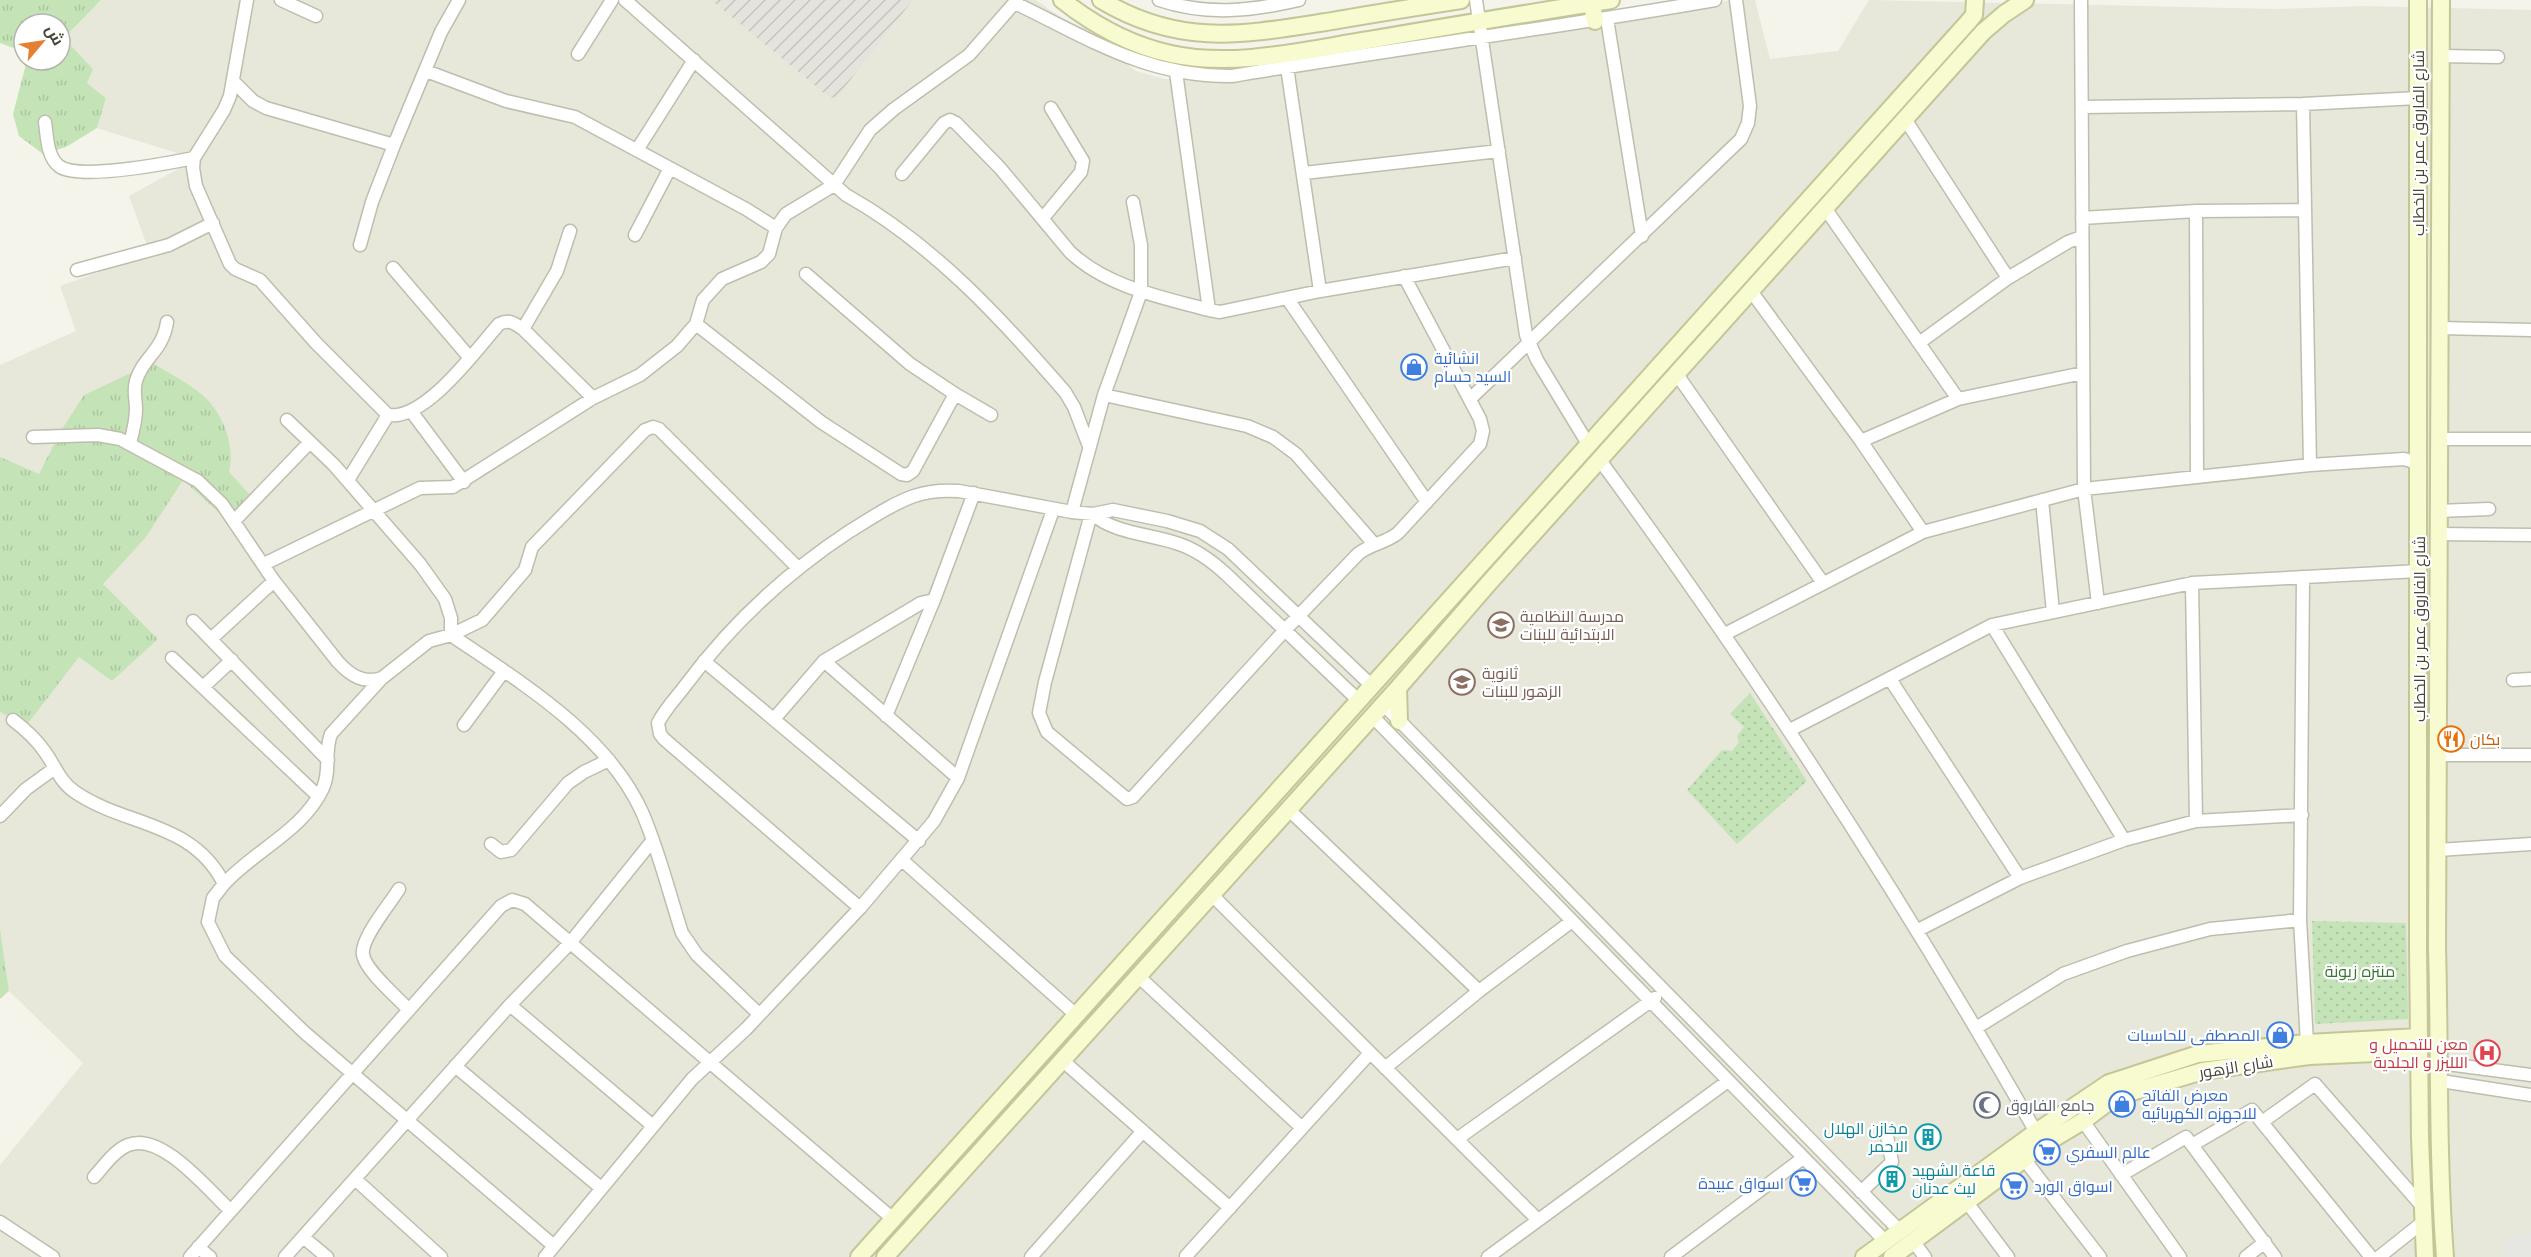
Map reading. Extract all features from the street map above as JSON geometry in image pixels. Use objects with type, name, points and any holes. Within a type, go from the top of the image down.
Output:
[{"type":"main road","points":[[1062,0],[1114,36],[1173,55],[1206,58],[1318,55],[1482,28],[1591,2],[1611,0]]},
{"type":"main road","points":[[1101,0],[1140,19],[1191,33],[1243,35],[1461,0]]},
{"type":"main road","points":[[859,1257],[1974,15],[1975,0]]},
{"type":"main road","points":[[885,1257],[1398,688],[1599,459],[1983,32],[2025,0]]},
{"type":"main road","name":"شارع الفاروق عمر بن الخطاب","points":[[2418,0],[2419,1044],[2425,1257]]},
{"type":"main road","points":[[2441,0],[2438,850],[2441,1081],[2439,1160],[2445,1257]]},
{"type":"main road","points":[[1591,2],[1601,20]]},
{"type":"main road","points":[[1313,24],[1318,55]]},
{"type":"main road","points":[[2418,77],[2440,77]]},
{"type":"main road","points":[[1910,87],[1924,99]]},
{"type":"main road","points":[[2419,471],[2438,473]]},
{"type":"main road","points":[[1475,572],[1488,584]]},
{"type":"main road","points":[[1398,688],[1399,721]]},
{"type":"main road","name":"شارع الزهور","points":[[1864,1257],[1888,1249],[2036,1132],[2109,1083],[2198,1054],[2307,1043],[2419,1044]]},
{"type":"main road","name":"شارع الزهور","points":[[1906,1236],[1966,1201],[2115,1097],[2203,1071],[2419,1044]]},
{"type":"main road","points":[[2198,1054],[2203,1071]]},
{"type":"main road","points":[[1019,1078],[1024,1089],[1034,1092]]},
{"type":"street","points":[[247,0],[234,82],[224,110],[194,158],[193,168],[196,186],[230,264],[235,269],[260,280],[316,343],[388,415],[402,415],[433,395],[470,358],[499,324],[511,321],[523,329],[571,373],[593,398]]},
{"type":"street","points":[[281,0],[316,16]]},
{"type":"street","points":[[360,245],[372,202],[394,146],[441,32],[459,0]]},
{"type":"street","points":[[578,54],[612,0]]},
{"type":"street","points":[[626,0],[834,185],[902,231],[993,313],[1065,392],[1074,407],[1089,446]]},
{"type":"street","points":[[1159,0],[1198,10],[1221,11],[1244,10],[1299,0]]},
{"type":"street","points":[[1476,0],[1482,28],[1524,325],[1529,344],[1588,444]]},
{"type":"street","points":[[1482,28],[1601,20],[1715,0]]},
{"type":"street","points":[[1470,399],[1741,139],[1748,123],[1750,106],[1736,0]]},
{"type":"street","points":[[2081,0],[2084,489],[2098,603]]},
{"type":"street","points":[[264,564],[420,488],[447,489],[464,482],[542,429],[593,398],[640,375],[677,346],[696,324],[703,300],[722,279],[761,262],[769,254],[776,228],[792,209],[834,185],[870,130],[894,109],[969,55],[1016,1],[1127,57],[1176,72],[1232,76],[1287,67],[1318,55]]},
{"type":"street","points":[[1601,20],[1642,236]]},
{"type":"street","points":[[2441,56],[2498,57]]},
{"type":"street","points":[[637,150],[694,60]]},
{"type":"street","points":[[1287,67],[1320,291]]},
{"type":"street","points":[[426,71],[506,101],[575,117],[669,170],[746,209],[776,228]]},
{"type":"street","points":[[1176,72],[1209,310]]},
{"type":"street","points":[[234,82],[253,101],[266,108],[394,146]]},
{"type":"street","points":[[2082,107],[2303,104],[2418,98]]},
{"type":"street","points":[[2303,104],[2310,465]]},
{"type":"street","points":[[1043,218],[1081,172],[1083,166],[1083,161],[1051,108]]},
{"type":"street","points":[[1905,119],[2008,278]]},
{"type":"street","points":[[902,174],[944,123],[950,120],[986,152],[1084,266],[1141,292],[1220,312],[1320,291],[1515,258]]},
{"type":"street","points":[[45,122],[52,158],[59,166],[69,171],[124,171],[194,158]]},
{"type":"street","points":[[1304,173],[1499,151]]},
{"type":"street","points":[[635,235],[669,170]]},
{"type":"street","points":[[1072,512],[1104,395],[1141,292],[1141,245],[1133,202]]},
{"type":"street","points":[[1825,208],[1958,399]]},
{"type":"street","points":[[2082,218],[2196,211],[2304,210]]},
{"type":"street","points":[[2196,211],[2197,476]]},
{"type":"street","points":[[77,270],[169,245],[213,223]]},
{"type":"street","points":[[523,329],[557,271],[570,231]]},
{"type":"street","points":[[1919,343],[2008,278],[2068,242],[2081,237]]},
{"type":"street","points":[[2054,251],[2070,252],[2081,256]]},
{"type":"street","points":[[393,268],[470,358]]},
{"type":"street","points":[[806,274],[910,364],[991,415]]},
{"type":"street","points":[[1092,514],[1045,682],[1039,713],[1047,732],[1124,799],[1133,797],[1285,630],[1358,554],[1394,536],[1480,444],[1482,425],[1404,276]]},
{"type":"street","points":[[1751,291],[1861,441],[1923,532]]},
{"type":"street","points":[[1287,298],[1427,502]]},
{"type":"street","points":[[130,443],[135,420],[134,392],[137,378],[142,367],[159,346],[167,322]]},
{"type":"street","points":[[696,324],[821,422],[904,475],[913,471],[955,394]]},
{"type":"street","points":[[2439,328],[2531,330]]},
{"type":"street","points":[[1676,373],[1822,583]]},
{"type":"street","points":[[1861,441],[1958,399],[2083,373]]},
{"type":"street","points":[[1104,395],[1246,426],[1273,437],[1296,454],[1374,544]]},
{"type":"street","points":[[411,411],[464,482]]},
{"type":"street","points":[[348,480],[388,415]]},
{"type":"street","points":[[287,420],[348,480],[420,564],[445,599],[451,618],[451,634]]},
{"type":"street","points":[[554,1246],[351,1074],[221,950],[208,922],[213,898],[224,884],[305,816],[326,779],[328,742],[331,734],[382,678],[419,647],[482,620],[525,570],[532,547],[645,430],[653,427],[659,429],[798,568]]},
{"type":"street","points":[[33,437],[98,435],[130,443],[198,481],[214,496],[234,521],[274,581],[346,670],[363,680],[373,681],[382,678]]},
{"type":"street","points":[[2438,439],[2531,439]]},
{"type":"street","points":[[234,521],[310,442]]},
{"type":"street","points":[[1599,459],[1725,634],[1790,730],[1917,930],[2036,1132]]},
{"type":"street","points":[[1725,634],[1923,532],[2084,489],[2310,465],[2404,459],[2414,462],[2419,471]]},
{"type":"street","points":[[860,908],[660,734],[658,723],[704,661],[748,612],[798,568],[864,522],[913,496],[943,490],[974,493],[1053,510],[1092,514],[1113,510],[1167,521],[1200,531],[1228,549],[1371,685]]},
{"type":"street","points":[[886,716],[934,600],[974,493]]},
{"type":"street","points":[[2042,500],[2053,612]]},
{"type":"street","points":[[2438,511],[2489,509]]},
{"type":"street","points":[[545,1257],[692,1079],[759,1014],[860,908],[919,841],[943,807],[958,778],[1053,510]]},
{"type":"street","points":[[1092,514],[1106,524],[1178,543],[1204,556],[1358,700]]},
{"type":"street","points":[[2438,534],[2531,535]]},
{"type":"street","points":[[1790,730],[1992,625],[2192,583],[2420,571]]},
{"type":"street","points":[[2303,577],[2300,920],[2307,1043]]},
{"type":"street","points":[[211,639],[274,581]]},
{"type":"street","points":[[2192,583],[2196,821]]},
{"type":"street","points":[[774,719],[824,661],[921,603],[934,600]]},
{"type":"street","points":[[193,621],[328,760]]},
{"type":"street","points":[[1992,625],[2124,840]]},
{"type":"street","points":[[451,634],[504,671],[586,735],[609,760],[626,783],[641,811],[688,945],[759,1014]]},
{"type":"street","points":[[172,658],[318,796]]},
{"type":"street","points":[[203,687],[232,660]]},
{"type":"street","points":[[704,661],[919,841]]},
{"type":"street","points":[[824,661],[958,778]]},
{"type":"street","points":[[464,725],[504,671]]},
{"type":"street","points":[[1890,679],[2020,878]]},
{"type":"street","points":[[2513,680],[2531,680]]},
{"type":"street","points":[[1377,710],[1399,721],[1925,1257]]},
{"type":"street","points":[[1377,710],[1572,921],[1803,1158],[1888,1249]]},
{"type":"street","points":[[13,720],[40,744],[64,783],[80,796],[188,842],[209,859],[224,884]]},
{"type":"street","points":[[2438,754],[2531,755]]},
{"type":"street","points":[[491,844],[501,852],[511,850],[568,783],[609,760]]},
{"type":"street","points":[[0,816],[26,789],[55,768]]},
{"type":"street","points":[[1288,808],[1479,991]]},
{"type":"street","points":[[1917,930],[2020,878],[2124,840],[2196,821],[2302,816]]},
{"type":"street","points":[[285,1257],[510,1005],[570,943],[653,840]]},
{"type":"street","points":[[2438,850],[2531,843]]},
{"type":"street","points":[[902,860],[1075,1014]]},
{"type":"street","points":[[399,889],[364,942],[363,956],[370,968],[409,1010]]},
{"type":"street","points":[[1211,894],[1538,1220]]},
{"type":"street","points":[[189,1257],[506,902],[519,900],[893,1219]]},
{"type":"street","points":[[1976,1028],[2062,974],[2127,951],[2210,930],[2300,920]]},
{"type":"street","points":[[1385,1068],[1479,991],[1572,921]]},
{"type":"street","points":[[1138,976],[1302,1128]]},
{"type":"street","points":[[1457,1139],[1664,992]]},
{"type":"street","points":[[510,1005],[653,1126]]},
{"type":"street","points":[[1186,1257],[1370,1053]]},
{"type":"street","points":[[1062,1060],[1230,1208]]},
{"type":"street","points":[[2440,1063],[2531,1075]]},
{"type":"street","points":[[455,1066],[601,1188]]},
{"type":"street","points":[[1488,1257],[1728,1081]]},
{"type":"street","points":[[2441,1081],[2531,1095]]},
{"type":"street","points":[[2262,1122],[2315,1084],[2423,1214],[2379,1257]]},
{"type":"street","points":[[2192,1145],[2252,1110],[2371,1257]]},
{"type":"street","points":[[2083,1120],[2180,1257]]},
{"type":"street","points":[[1031,1257],[1143,1131]]},
{"type":"street","points":[[1861,1192],[1892,1162],[1887,1136]]},
{"type":"street","points":[[2121,1175],[2186,1137],[2276,1257]]},
{"type":"street","points":[[94,1177],[120,1150],[130,1144],[152,1144],[174,1157],[230,1210]]},
{"type":"street","points":[[1671,1257],[1803,1158]]},
{"type":"street","points":[[2024,1159],[2100,1257]]},
{"type":"street","points":[[355,1179],[441,1257]]},
{"type":"street","points":[[1966,1201],[2008,1257]]},
{"type":"street","points":[[0,1222],[53,1257]]},
{"type":"street","points":[[303,1237],[327,1257]]},
{"type":"street","points":[[2246,1257],[2265,1242]]},
{"type":"street","points":[[198,1247],[210,1257]]},
{"type":"shaded area","points":[[101,0],[711,0],[830,98],[837,96],[913,0],[1036,0],[1136,71],[1165,79],[1232,78],[1733,0],[1755,0],[1770,59],[1838,51],[1869,0],[2277,9],[2364,6],[2531,10],[2531,1257],[0,1257],[0,1165],[83,1063],[9,991],[0,927],[0,712],[26,726],[79,656],[158,639],[98,580],[0,457],[0,365],[76,331],[60,286],[150,254],[129,196],[196,159],[97,128],[106,98],[86,82],[93,69],[72,47],[72,30]]},
{"type":"shaded area","points":[[711,0],[913,0],[837,97],[830,98]]},
{"type":"shaded area","points":[[2531,1233],[2531,1257],[2504,1257],[2501,1241]]},
{"type":"green space","points":[[0,0],[101,0],[72,30],[72,12],[12,12],[12,48],[0,43]]},
{"type":"green space","points":[[72,47],[93,69],[87,83],[106,98],[97,128],[66,147],[43,154],[19,136],[13,114],[24,72],[72,72]]},
{"type":"green space","points":[[152,363],[191,386],[213,406],[228,438],[231,461],[229,472],[251,496],[226,519],[183,480],[146,537],[103,584],[158,639],[112,681],[79,657],[26,726],[0,712],[0,457],[39,474],[62,429],[84,395]]},
{"type":"green space","points":[[1750,693],[1807,781],[1737,844],[1687,790],[1722,750],[1732,751],[1739,742],[1737,736],[1744,727],[1730,714]]},
{"type":"green space","name":"منتزه زيونة","points":[[2312,921],[2406,923],[2408,1019],[2315,1024]]},
{"type":"green space","points":[[0,928],[9,991],[0,999]]},
{"type":"place","name":"انشائية السيد حسام","points":[[1414,367]]},
{"type":"place","name":"مدرسة النظامية الابتدائية للبنات","points":[[1501,625]]},
{"type":"place","name":"ثانوية الزهور للبنات","points":[[1462,682]]},
{"type":"place","name":"بكان","points":[[2451,739]]},
{"type":"place","name":"المصطفى للحاسبات","points":[[2280,1035]]},
{"type":"place","name":"معن للتحميل و اللليزر و الجلدية","points":[[2487,1053]]},
{"type":"place","name":"معرض الفاتح للاجهزه الكهربائيه","points":[[2122,1104]]},
{"type":"place","name":"جامع الفاروق","points":[[1987,1105]]},
{"type":"place","name":"مخازن الهلال الاحمر","points":[[1928,1137]]},
{"type":"place","name":"عالم السفري","points":[[2047,1152]]},
{"type":"place","name":"قاعة الشهيد ليث عدنان","points":[[1892,1179]]},
{"type":"place","name":"اسواق عبيدة","points":[[1803,1183]]},
{"type":"place","name":"اسواق الورد","points":[[2014,1186]]}]
